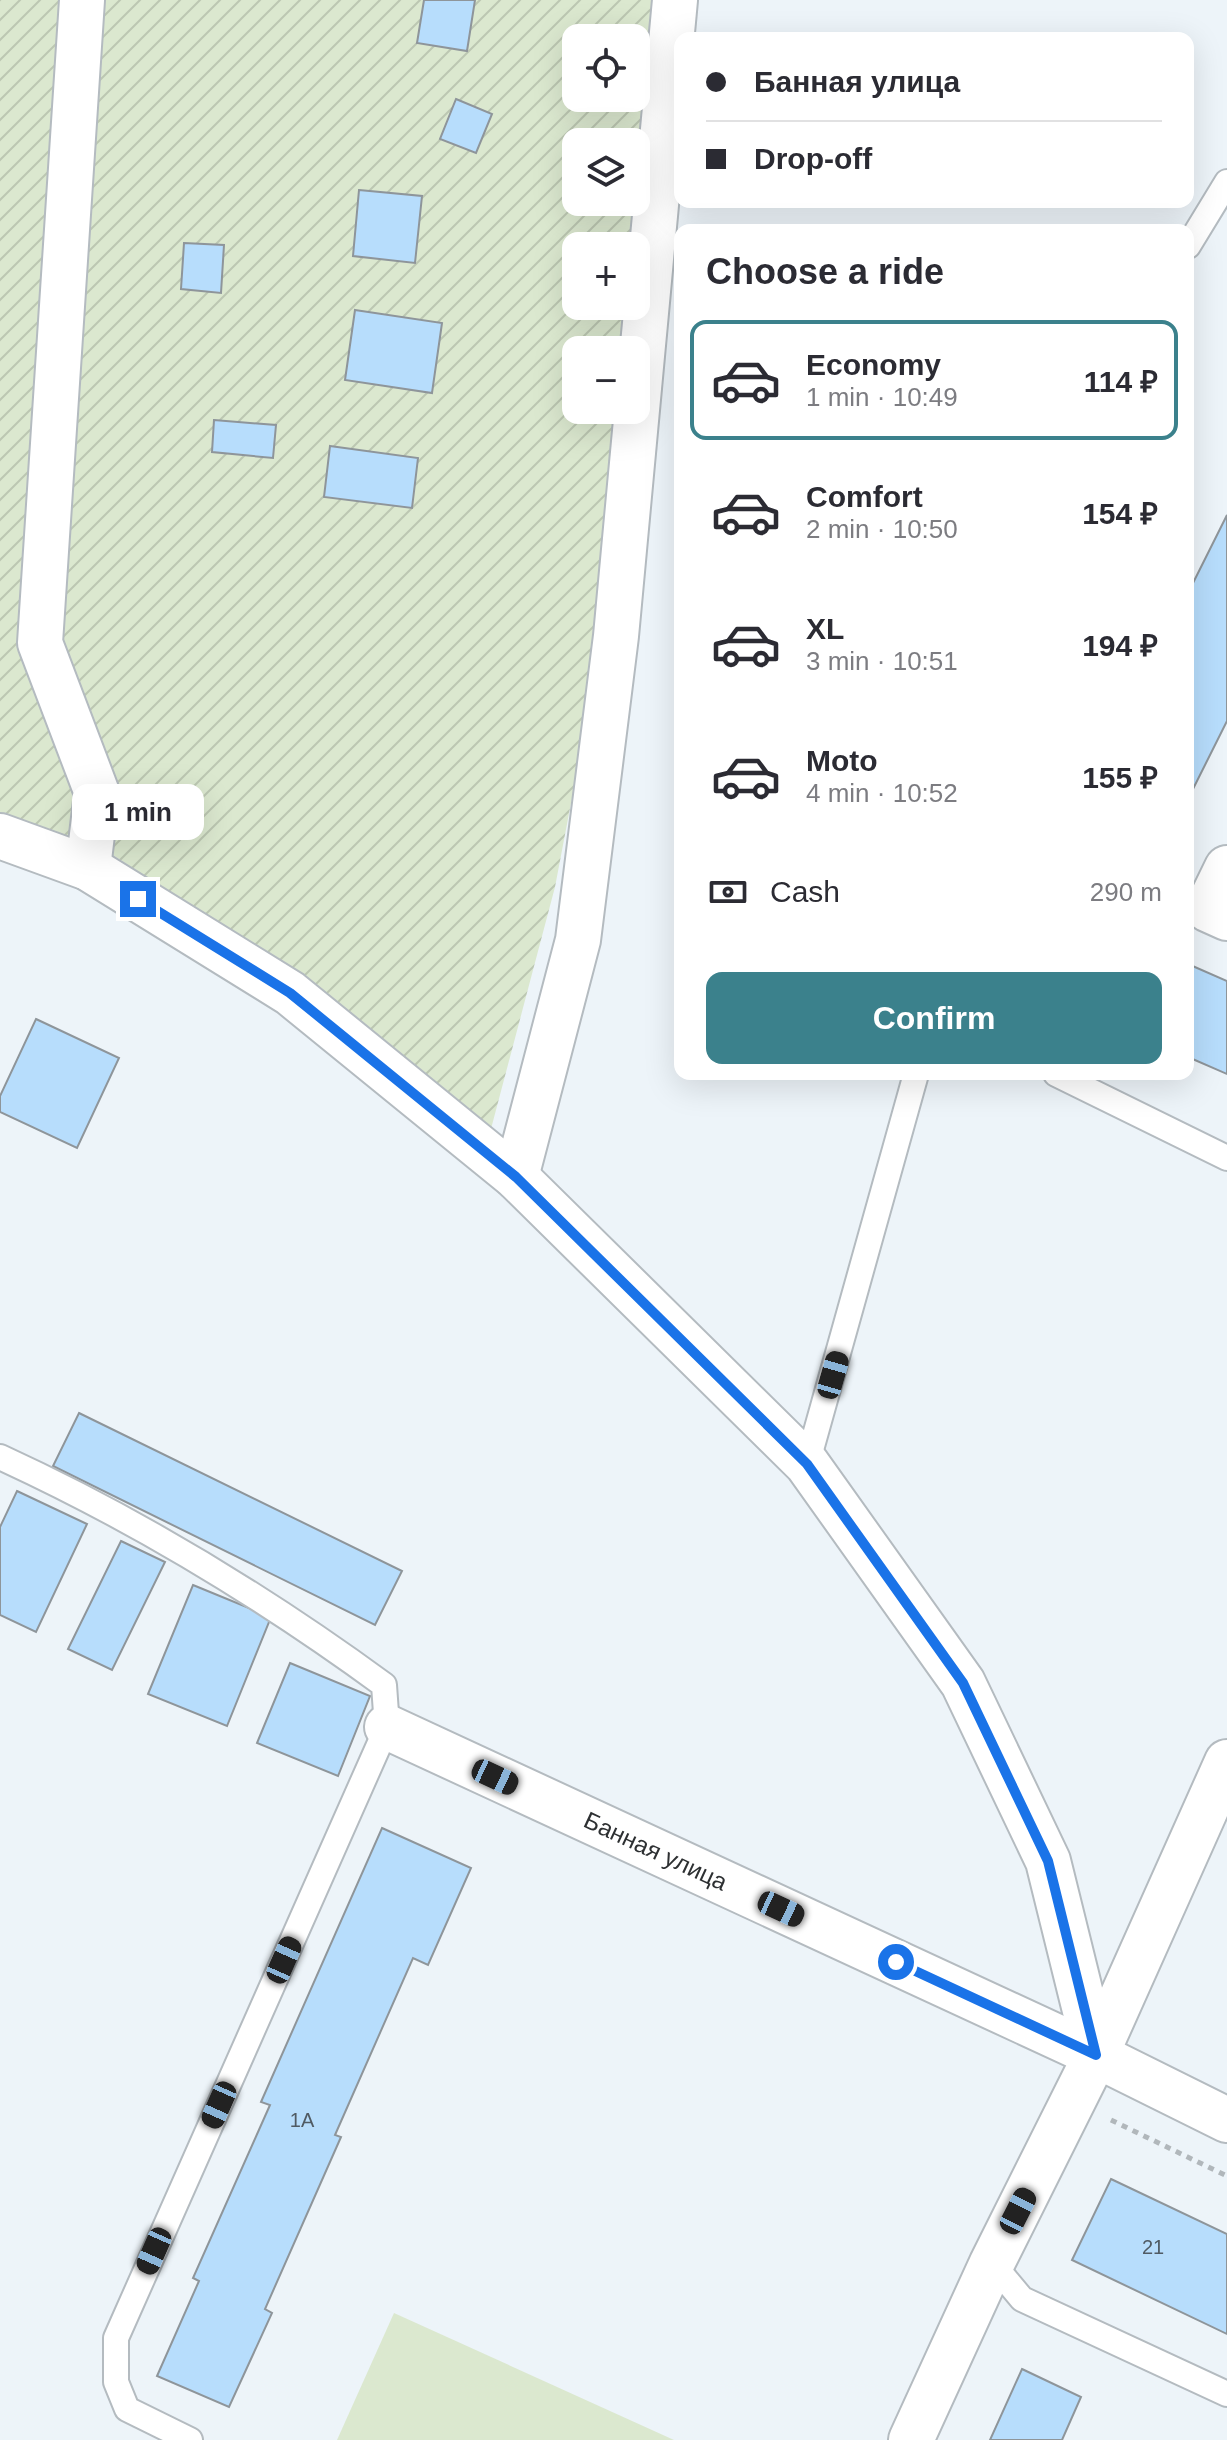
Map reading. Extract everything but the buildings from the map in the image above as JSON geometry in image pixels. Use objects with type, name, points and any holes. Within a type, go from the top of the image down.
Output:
[{"type":"street","points":[[82,0],[40,643],[97,793],[88,868]]},
{"type":"street","points":[[516,1177],[578,940],[616,636],[675,0]]},
{"type":"street","points":[[0,836],[88,868],[290,993],[516,1177],[807,1464],[963,1683],[1048,1861],[1096,2055]]},
{"type":"street","points":[[1207,910],[1227,868]]},
{"type":"street","name":"Банная улица","points":[[387,1727],[1096,2055],[1227,2120]]},
{"type":"street","points":[[911,2440],[992,2263],[1096,2055],[1227,1762]]},
{"type":"lane","points":[[1194,236],[1227,182]]},
{"type":"lane","points":[[807,1464],[914,1080]]},
{"type":"lane","points":[[1068,1080],[1227,1158]]},
{"type":"lane","points":[[0,1457],[47,1479],[288,1615],[384,1685],[387,1727],[116,2338],[116,2382],[127,2409],[190,2440]]},
{"type":"lane","points":[[992,2263],[1022,2299],[1227,2394]]},
{"type":"path","points":[[1105,2116],[1227,2176]]},
{"type":"green space","points":[[0,0],[657,0],[650,66],[650,24],[562,24],[562,112],[645,112],[643,128],[562,128],[562,216],[634,216],[632,232],[562,232],[562,320],[624,320],[623,336],[562,336],[562,424],[617,424],[604,630],[555,887],[487,1144],[304,980],[93,842],[0,822]]},
{"type":"green space","points":[[394,2313],[674,2440],[337,2440]]},
{"type":"route","points":[[138,899],[290,993],[516,1177],[807,1464],[963,1683],[1048,1861],[1096,2055],[896,1962]]}]
